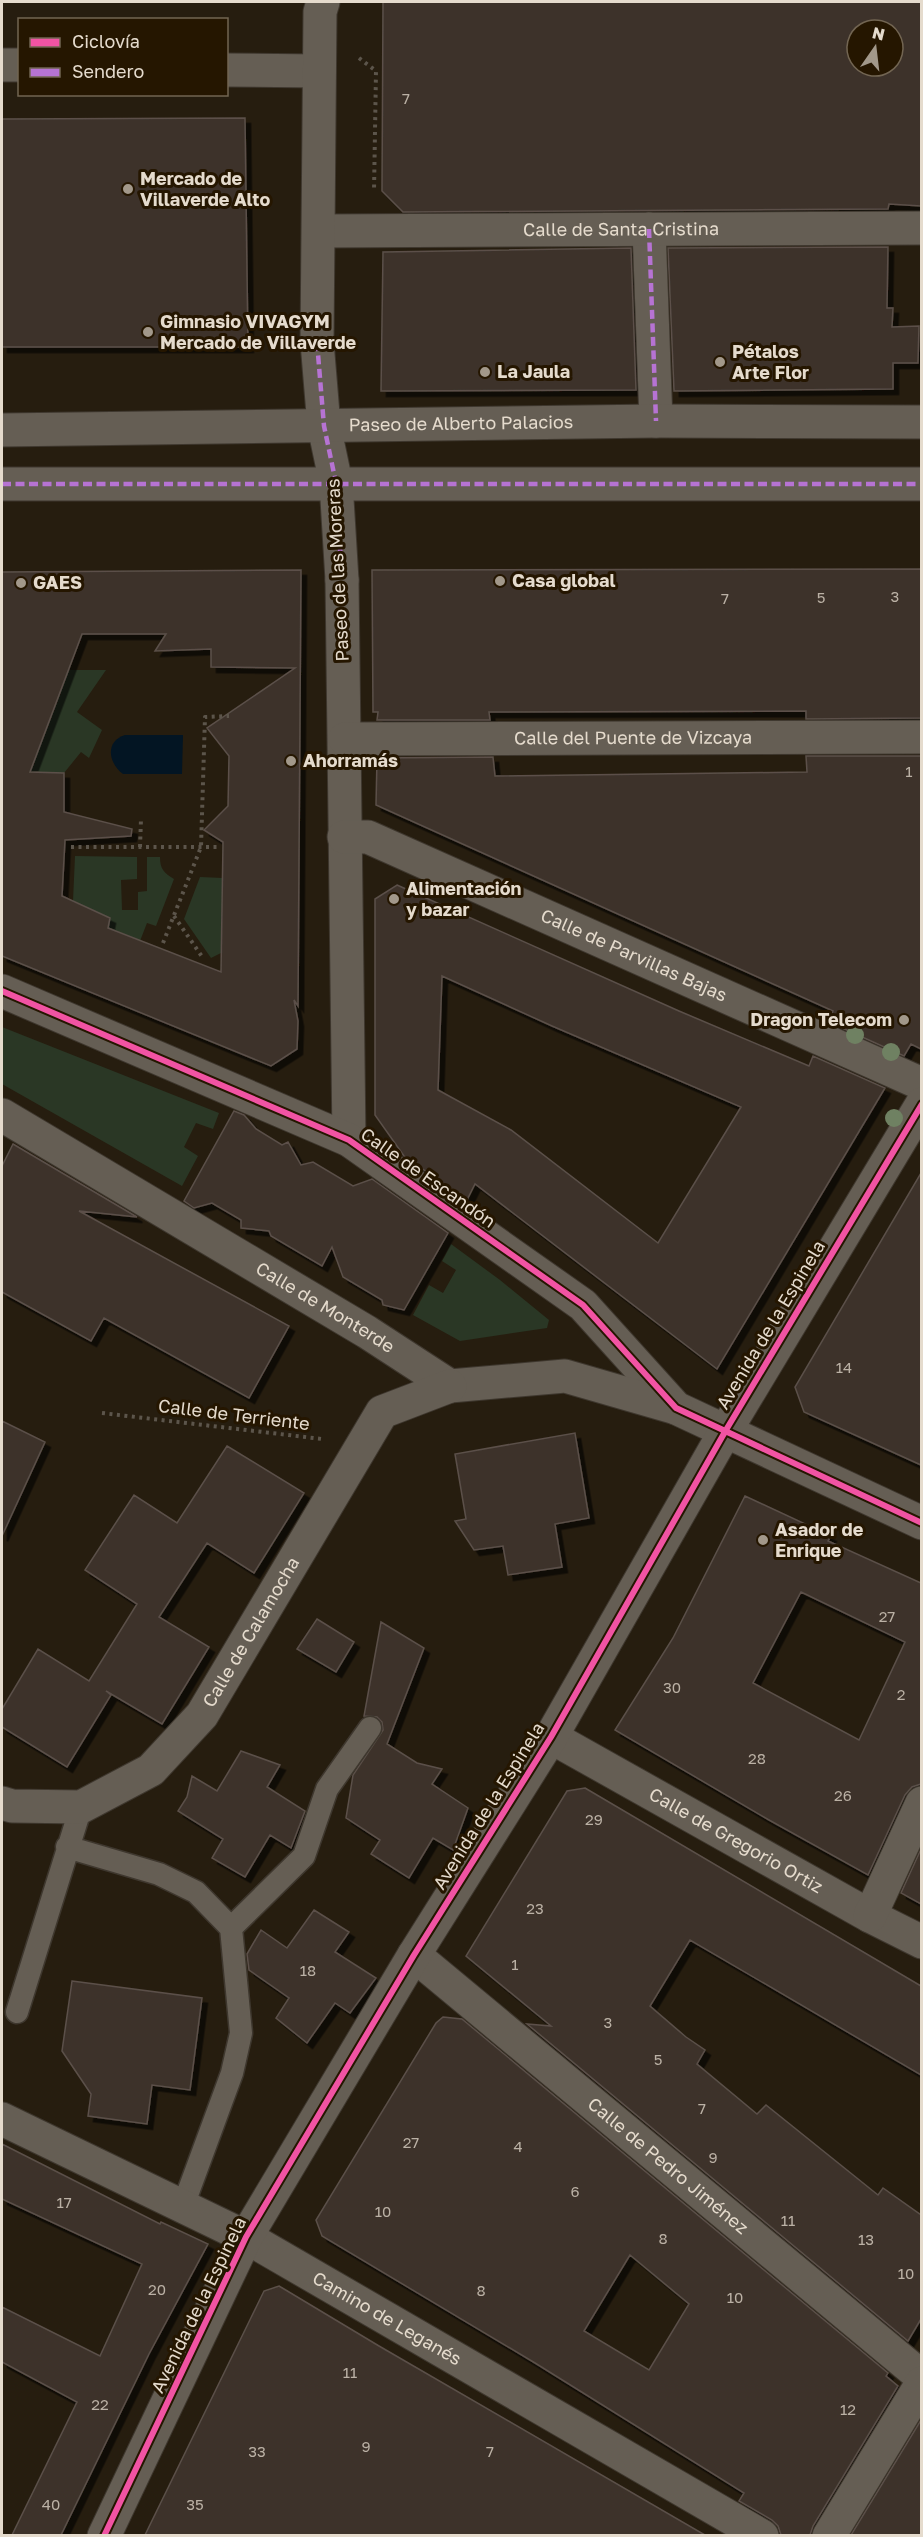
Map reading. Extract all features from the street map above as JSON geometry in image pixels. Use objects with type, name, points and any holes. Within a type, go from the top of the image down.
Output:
[{"type":"street","name":"Paseo de las Moreras","points":[[323,2],[320,12],[317,342],[324,426],[336,483],[342,580],[349,1140]]},
{"type":"street","points":[[2,65],[18,65]]},
{"type":"street","points":[[228,70],[320,71]]},
{"type":"street","name":"Calle de Santa Cristina","points":[[319,231],[921,228]]},
{"type":"street","points":[[649,229],[656,421]]},
{"type":"street","name":"Paseo de Alberto Palacios","points":[[2,430],[656,421],[921,422]]},
{"type":"street","points":[[2,484],[921,484]]},
{"type":"street","name":"Calle del Puente de Vizcaya","points":[[345,739],[921,737]]},
{"type":"street","name":"Calle de Parvillas Bajas","points":[[344,837],[368,837],[921,1084]]},
{"type":"street","name":"Calle de Escandón","points":[[2,991],[349,1140],[584,1305],[676,1408],[921,1523]]},
{"type":"street","name":"Avenida de la Espinela","points":[[104,2535],[246,2238],[414,1955],[551,1737],[726,1430],[921,1104]]},
{"type":"street","name":"Calle de Monterde","points":[[2,1115],[367,1332],[450,1386]]},
{"type":"street","points":[[450,1386],[565,1376],[676,1408]]},
{"type":"street","name":"Calle de Calamocha","points":[[2,1803],[12,1806],[81,1807],[151,1770],[202,1715],[382,1412],[450,1386]]},
{"type":"street","name":"Calle de Gregorio Ortiz","points":[[551,1737],[870,1916],[921,1942]]},
{"type":"street","points":[[870,1916],[921,1803]]},
{"type":"street","name":"Calle de Pedro Jiménez","points":[[414,1955],[921,2377]]},
{"type":"street","name":"Camino de Leganés","points":[[2,2119],[246,2238],[762,2535]]},
{"type":"street","points":[[829,2535],[921,2383]]},
{"type":"lane","points":[[231,1928],[304,1856],[327,1789],[370,1728]]},
{"type":"lane","points":[[17,2012],[81,1807]]},
{"type":"lane","points":[[67,1847],[159,1874],[196,1892],[231,1928],[241,2033],[232,2073],[183,2206]]},
{"type":"path","points":[[359,58],[376,71],[374,198]]},
{"type":"path","points":[[163,943],[201,847],[205,717],[229,716]]},
{"type":"path","points":[[140,847],[141,819]]},
{"type":"path","points":[[71,847],[217,847]]},
{"type":"path","points":[[174,916],[203,958]]},
{"type":"green space","points":[[68,670],[106,670],[77,712],[102,730],[89,758],[81,752],[64,773],[30,772]]},
{"type":"green space","points":[[75,856],[137,857],[137,879],[121,880],[122,910],[138,910],[138,892],[147,891],[147,857],[160,857],[163,870],[174,879],[156,926],[147,923],[140,941],[108,928],[110,918],[73,901]]},
{"type":"green space","points":[[200,877],[223,878],[221,953],[211,958],[184,919]]},
{"type":"green space","points":[[2,1027],[219,1113],[213,1129],[196,1123],[184,1147],[198,1156],[182,1186],[2,1084]]},
{"type":"green space","points":[[451,1244],[549,1320],[547,1328],[460,1341],[413,1315],[429,1285],[443,1293],[456,1270],[442,1261]]},
{"type":"water","points":[[125,735],[183,735],[182,774],[123,774],[114,764],[111,753],[114,742]]},
{"type":"building","points":[[383,2],[921,2],[921,206],[889,204],[888,209],[403,212],[382,191]]},
{"type":"building","name":"Mercado de Villaverde Alto","points":[[245,118],[248,347],[2,347],[2,119]]},
{"type":"building","points":[[888,247],[887,308],[893,308],[892,327],[919,326],[918,363],[893,363],[893,389],[674,391],[668,248]]},
{"type":"building","points":[[631,248],[636,390],[381,391],[383,252]]},
{"type":"building","points":[[921,569],[921,718],[806,719],[806,711],[489,712],[490,720],[377,720],[378,712],[373,712],[372,570]]},
{"type":"building","points":[[301,570],[298,1006],[294,1000],[298,1021],[297,1049],[271,1066],[2,956],[2,572]],"holes":[[[82,634],[166,634],[155,651],[211,649],[211,667],[295,668],[207,728],[229,756],[228,806],[204,830],[223,842],[221,972],[108,928],[110,918],[62,896],[65,840],[131,836],[132,829],[64,812],[64,773],[30,772]]]},
{"type":"building","points":[[806,756],[921,756],[921,1049],[911,1044],[904,1056],[829,1022],[833,1011],[376,805],[377,758],[493,757],[495,776],[807,772]]},
{"type":"building","points":[[397,885],[679,1011],[809,1066],[813,1056],[885,1088],[717,1369],[475,1184],[467,1200],[404,1156],[375,1115],[375,899]],"holes":[[[442,976],[741,1107],[658,1243],[511,1130],[438,1090]]]},
{"type":"building","points":[[234,1111],[244,1115],[256,1129],[282,1145],[288,1142],[301,1165],[313,1162],[353,1186],[372,1179],[448,1233],[404,1310],[383,1305],[382,1300],[343,1277],[332,1247],[322,1266],[271,1236],[269,1231],[241,1228],[241,1220],[212,1203],[194,1208],[184,1201]]},
{"type":"building","points":[[13,1144],[137,1217],[79,1211],[289,1326],[249,1398],[104,1318],[91,1341],[2,1292],[2,1166]]},
{"type":"building","points":[[921,1173],[921,1465],[804,1412],[795,1387]]},
{"type":"building","points":[[2,1421],[45,1442],[2,1536]]},
{"type":"building","points":[[575,1433],[589,1518],[555,1524],[562,1567],[508,1575],[503,1546],[474,1550],[455,1521],[466,1519],[455,1454]]},
{"type":"building","points":[[227,1446],[304,1493],[254,1573],[207,1543],[159,1617],[209,1647],[162,1724],[106,1691],[111,1695],[67,1767],[2,1727],[2,1709],[38,1649],[89,1681],[137,1604],[85,1570],[134,1495],[177,1523]]},
{"type":"building","points":[[745,1496],[831,1536],[828,1541],[921,1583],[921,1784],[912,1787],[905,1795],[868,1875],[615,1730],[673,1638]],"holes":[[[801,1592],[905,1642],[859,1740],[753,1683]]]},
{"type":"building","points":[[317,1619],[354,1642],[336,1672],[297,1649]]},
{"type":"building","points":[[381,1622],[424,1648],[387,1744],[417,1763],[442,1769],[432,1784],[468,1808],[453,1850],[433,1838],[409,1878],[371,1854],[380,1840],[346,1818],[353,1775],[383,1730],[382,1722],[377,1717],[364,1716]]},
{"type":"building","points":[[241,1751],[280,1765],[267,1787],[305,1811],[291,1848],[270,1835],[245,1877],[212,1858],[223,1839],[178,1811],[187,1797],[192,1776],[217,1791]]},
{"type":"building","points":[[585,1788],[921,1986],[921,2075],[690,1940],[650,2006],[705,2050],[697,2064],[757,2114],[766,2105],[878,2195],[883,2188],[921,2215],[921,2319],[908,2341],[527,2024],[551,2026],[466,1956],[567,1791]]},
{"type":"building","points":[[921,1849],[921,1904],[901,1893]]},
{"type":"building","points":[[314,1910],[349,1932],[335,1952],[376,1978],[350,2013],[335,2003],[307,2043],[276,2018],[289,1998],[249,1970],[247,1954],[261,1930],[287,1948]]},
{"type":"building","points":[[72,1981],[202,1998],[190,2090],[152,2085],[147,2124],[88,2116],[91,2094],[62,2051]]},
{"type":"building","points":[[443,2017],[462,2019],[888,2373],[886,2376],[898,2386],[813,2526],[810,2535],[781,2535],[778,2526],[772,2520],[739,2501],[744,2493],[535,2363],[322,2236],[316,2220],[436,2023]],"holes":[[[630,2255],[689,2304],[649,2370],[584,2331]]]},
{"type":"building","points":[[2,2144],[160,2224],[161,2222],[208,2244],[149,2354],[61,2535],[12,2535],[77,2402],[2,2362],[2,2307],[100,2356],[142,2264],[2,2199]]},
{"type":"building","points":[[279,2286],[705,2535],[145,2535],[264,2291]]},
{"type":"building","points":[[921,2420],[921,2535],[851,2535]]},
{"type":"marked path","points":[[649,229],[656,421]]},
{"type":"marked path","points":[[317,342],[324,426],[336,483],[342,580]]},
{"type":"marked path","points":[[2,484],[922,484]]},
{"type":"cycle path","points":[[2,991],[349,1140],[583,1305],[676,1408],[922,1523]]},
{"type":"cycle path","points":[[104,2536],[246,2237],[414,1955],[551,1737],[726,1430],[922,1104]]},
{"type":"place","name":"Mercado de Villaverde Alto","points":[[128,189]]},
{"type":"place","name":"Gimnasio VIVAGYM Mercado de Villaverde","points":[[148,332]]},
{"type":"place","name":"Pétalos Arte Flor","points":[[720,362]]},
{"type":"place","name":"La Jaula","points":[[485,372]]},
{"type":"place","name":"Casa global","points":[[500,581]]},
{"type":"place","name":"GAES","points":[[21,583]]},
{"type":"place","name":"Ahorramás","points":[[291,761]]},
{"type":"place","name":"Alimentación y bazar","points":[[394,899]]},
{"type":"place","name":"Dragon Telecom","points":[[904,1020]]},
{"type":"place","name":"Asador de Enrique","points":[[763,1540]]}]
